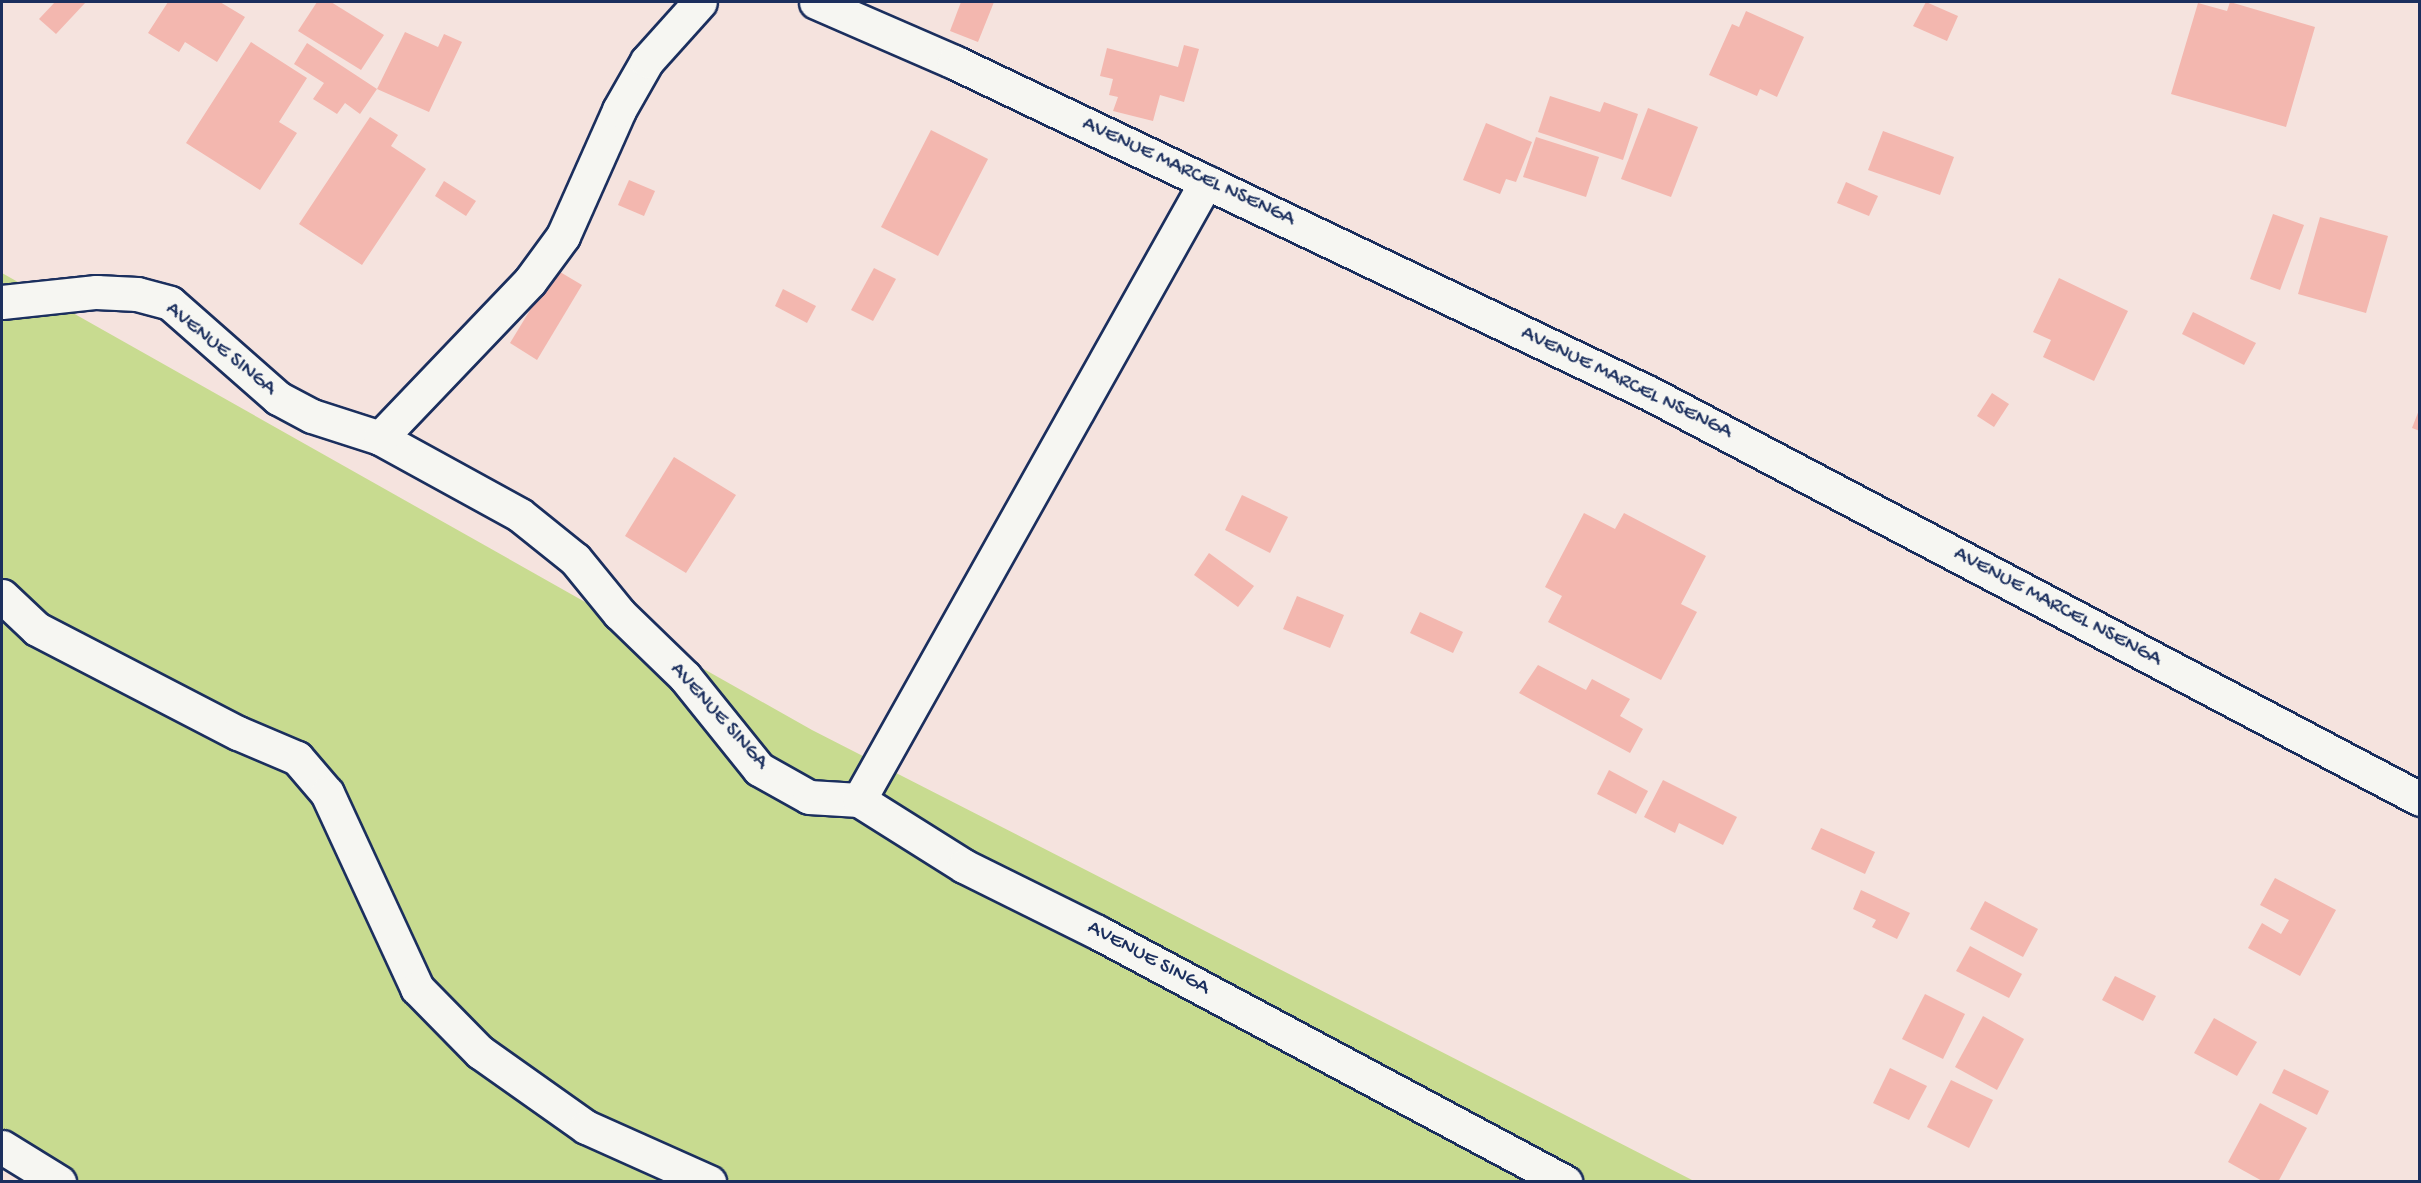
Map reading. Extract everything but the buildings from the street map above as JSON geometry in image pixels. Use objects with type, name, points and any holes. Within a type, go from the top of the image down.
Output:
[{"type":"street","points":[[380,438],[530,281],[563,236],[619,110],[647,61],[700,2]]},
{"type":"street","name":"AVENUE MARCEL NSENGA","points":[[816,2],[1206,182],[1649,393],[2420,798]]},
{"type":"street","points":[[859,800],[1206,182]]},
{"type":"street","name":"AVENUE SINGA","points":[[2,303],[96,292],[136,294],[170,303],[278,398],[312,416],[380,438],[520,515],[575,559],[619,613],[685,677],[759,769],[809,797],[859,800],[964,866],[1097,932],[1565,1182]]},
{"type":"street","points":[[2,596],[37,629],[238,733],[297,758],[327,793],[417,988],[480,1052],[586,1127],[710,1182]]},
{"type":"street","points":[[2,1147],[59,1182]]},
{"type":"green space","points":[[2,273],[812,730],[1694,1181],[44,1182],[2,1158]]}]
